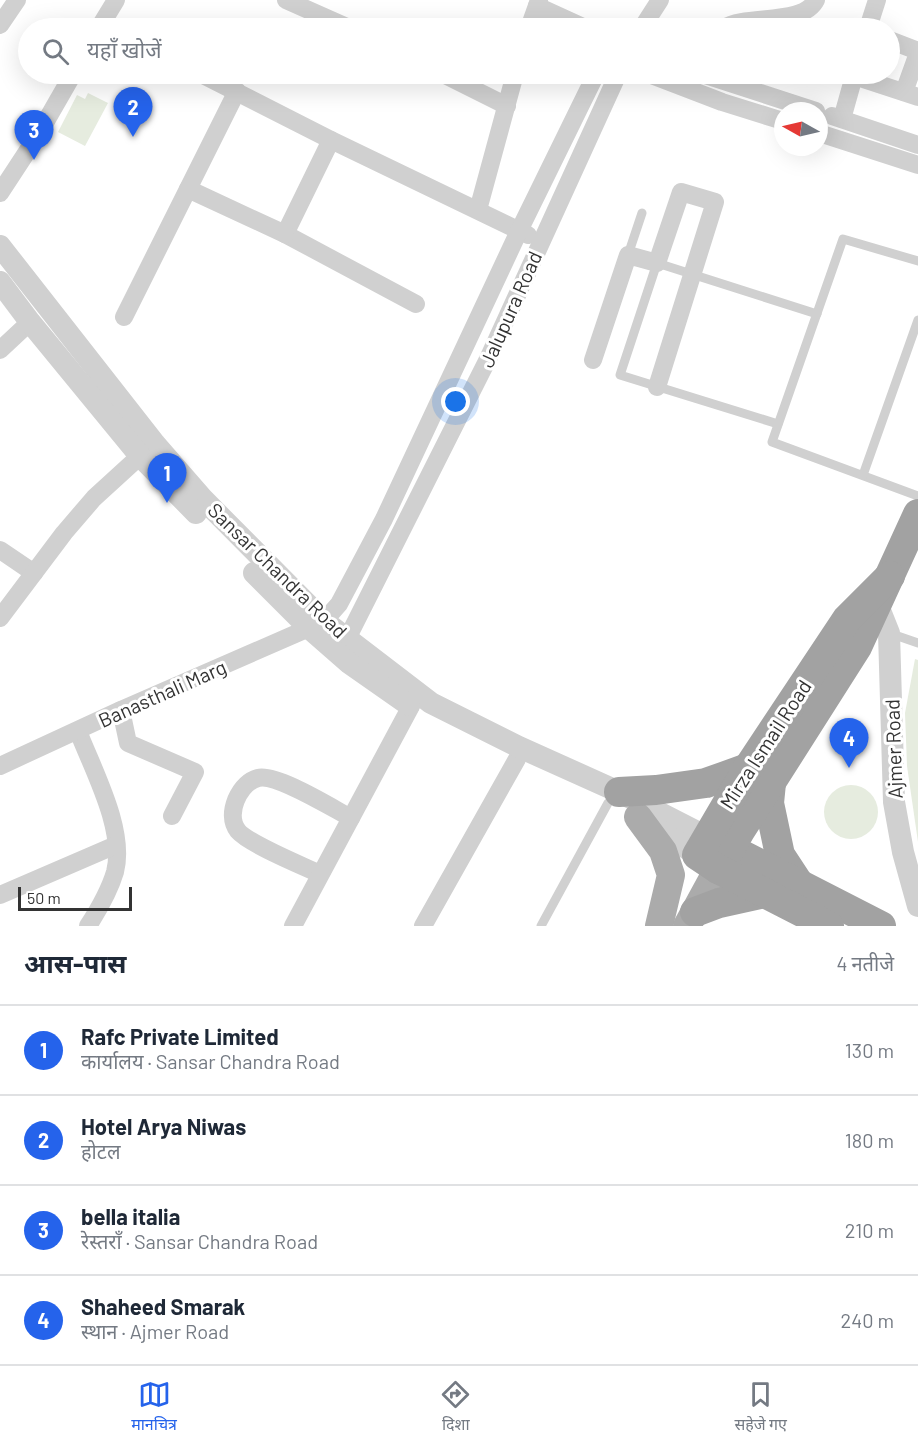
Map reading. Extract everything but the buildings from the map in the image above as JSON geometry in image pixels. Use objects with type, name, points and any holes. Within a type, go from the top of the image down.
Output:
[{"type":"highway","name":"Mirza Ismail Road","points":[[713,852],[759,775],[857,646],[880,590],[918,514]]},
{"type":"highway","points":[[614,797],[759,775],[769,803],[780,855],[799,884]]},
{"type":"highway","points":[[713,852],[799,884],[881,926]]},
{"type":"highway","points":[[713,852],[765,893],[829,926]]},
{"type":"highway","points":[[691,919],[719,903],[765,893]]},
{"type":"main road","points":[[638,817],[663,851],[671,875],[659,926]]},
{"type":"main road","name":"Mirza Ismail Road","points":[[691,919],[713,852]]},
{"type":"main road","name":"Mirza Ismail Road","points":[[659,926],[713,852]]},
{"type":"street","points":[[0,26],[17,0]]},
{"type":"street","points":[[105,18],[116,0]]},
{"type":"street","points":[[286,0],[326,18]]},
{"type":"street","points":[[648,18],[660,0]]},
{"type":"street","points":[[769,18],[803,13],[816,0]]},
{"type":"street","points":[[871,18],[877,0]]},
{"type":"street","points":[[533,18],[538,3],[566,18]]},
{"type":"street","points":[[890,84],[911,94],[918,52],[900,44]]},
{"type":"street","points":[[0,193],[38,135],[67,84]]},
{"type":"street","points":[[222,84],[331,140],[540,241]]},
{"type":"street","points":[[462,84],[507,106]]},
{"type":"street","points":[[478,210],[512,84]]},
{"type":"street","name":"Jalupura Road","points":[[317,625],[339,604],[384,519],[519,231],[591,84]]},
{"type":"street","name":"Jalupura Road","points":[[342,645],[488,359],[613,84]]},
{"type":"street","points":[[675,84],[774,118]]},
{"type":"street","points":[[733,84],[788,102]]},
{"type":"street","points":[[842,119],[852,84]]},
{"type":"street","points":[[124,317],[237,91]]},
{"type":"street","points":[[828,115],[918,145]]},
{"type":"street","points":[[828,136],[918,165]]},
{"type":"street","points":[[285,234],[331,140]]},
{"type":"street","points":[[188,189],[285,234],[416,304]]},
{"type":"street","points":[[593,360],[628,255],[657,263],[681,192],[714,202],[657,387]]},
{"type":"street","name":"Sansar Chandra Road","points":[[0,246],[162,453],[317,625]]},
{"type":"street","name":"Sansar Chandra Road","points":[[0,282],[140,456],[317,625],[342,645],[431,704],[519,747],[713,852]]},
{"type":"street","points":[[0,350],[30,322]]},
{"type":"street","points":[[0,618],[64,533],[94,498],[140,456]]},
{"type":"street","points":[[0,549],[34,573]]},
{"type":"street","name":"Ajmer Road","points":[[880,590],[889,633],[894,802],[903,852],[918,906]]},
{"type":"street","name":"Banasthali Marg","points":[[0,766],[121,710],[317,625]]},
{"type":"street","name":"Sansar Chandra Road","points":[[342,645],[349,663],[411,706],[517,759],[614,797],[638,817],[713,852]]},
{"type":"street","points":[[293,926],[411,706]]},
{"type":"street","points":[[121,710],[128,743],[195,772],[172,816]]},
{"type":"street","points":[[78,731],[111,816],[116,845],[115,871],[103,903],[88,926]]},
{"type":"street","points":[[423,926],[517,759]]},
{"type":"street","points":[[320,874],[250,840],[238,831],[233,820],[233,808],[238,794],[249,782],[260,777],[274,779],[351,818]]},
{"type":"street","points":[[0,895],[116,845]]},
{"type":"lane","points":[[628,255],[642,213]]},
{"type":"lane","points":[[918,261],[843,239],[772,442],[918,496]]},
{"type":"lane","points":[[778,424],[620,375],[657,263],[817,314]]},
{"type":"lane","points":[[862,475],[918,320]]},
{"type":"lane","points":[[889,633],[918,643]]},
{"type":"lane","points":[[541,926],[614,797]]},
{"type":"shaded area","points":[[88,93],[108,103],[85,146],[58,132],[77,95],[85,99]]},
{"type":"shaded area","points":[[915,659],[918,660],[918,842],[907,766],[905,713]]},
{"type":"shaded area","points":[[846,785],[856,785],[866,789],[874,797],[878,812],[874,827],[866,835],[856,839],[846,839],[836,835],[828,827],[824,817],[824,807],[828,797],[836,789]]},
{"type":"place","name":"Hotel Arya Niwas","points":[[133,137]]},
{"type":"place","name":"bella italia","points":[[34,160]]},
{"type":"place","name":"Rafc Private Limited","points":[[167,503]]},
{"type":"place","name":"Shaheed Smarak","points":[[849,768]]}]
